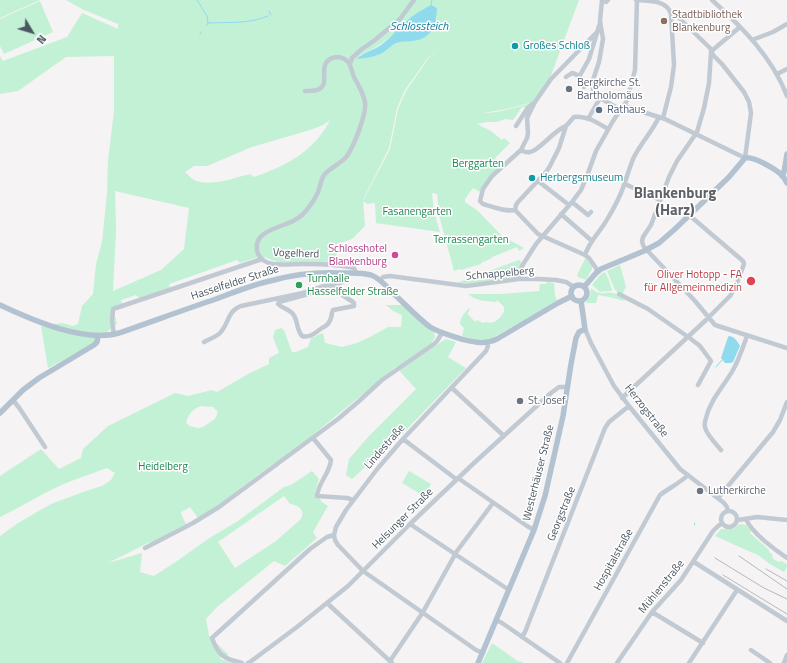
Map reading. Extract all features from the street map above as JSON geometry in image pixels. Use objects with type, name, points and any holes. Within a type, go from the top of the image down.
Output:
[{"type":"main road","points":[[782,176],[787,154]]},
{"type":"main road","points":[[584,287],[598,271],[605,266],[648,250],[659,243],[729,176],[745,158],[757,160],[771,168],[782,176],[787,183]]},
{"type":"main road","name":"Hasselfelder Straße","points":[[0,305],[32,319],[59,328],[98,336],[114,335],[266,282],[304,274],[325,273],[345,276],[356,273],[370,275],[380,280],[426,323],[442,333],[472,342],[482,343],[503,336],[572,296]]},
{"type":"main road","points":[[580,285],[584,287],[587,295],[585,298],[581,301],[575,300],[572,296],[572,290],[574,287],[580,285]]},
{"type":"main road","name":"Herzogstraße","points":[[581,301],[585,329]]},
{"type":"main road","name":"Westerhäuser Straße","points":[[478,663],[541,510],[563,416],[576,338],[579,332],[585,329]]},
{"type":"main road","points":[[0,412],[39,378],[94,345],[97,342],[98,336]]},
{"type":"street","points":[[305,91],[318,90],[324,84],[325,63],[331,58],[339,58],[344,59],[350,64],[352,58],[357,53],[376,40],[400,19],[414,0]]},
{"type":"street","points":[[519,280],[522,266],[536,244],[571,203],[582,187],[592,158],[608,129],[627,100],[635,70],[636,0],[660,3],[670,9],[671,14],[674,65],[671,87],[661,118],[639,148],[633,159],[615,206],[606,222],[592,241],[585,255]]},
{"type":"street","points":[[712,0],[740,27],[769,61],[787,96]]},
{"type":"street","points":[[579,77],[589,59],[605,1]]},
{"type":"street","points":[[600,21],[603,39],[599,62],[592,83],[593,89],[600,98],[622,108],[661,118],[745,158],[751,113],[749,102],[740,86],[714,56],[709,47],[676,15],[671,14]]},
{"type":"street","points":[[752,40],[773,32],[787,24]]},
{"type":"street","points":[[740,27],[711,52],[709,83],[704,108],[696,134],[677,161],[642,242],[644,247],[706,313],[715,325],[787,348]]},
{"type":"street","points":[[516,126],[551,79],[596,32]]},
{"type":"street","name":"Vogelherd","points":[[350,64],[354,77],[361,89],[365,103],[364,114],[351,149],[341,162],[325,174],[316,197],[304,213],[295,221],[275,228],[262,235],[257,245],[258,254],[262,259],[273,264],[346,266],[354,268],[356,273]]},
{"type":"street","points":[[777,74],[787,69]]},
{"type":"street","points":[[566,78],[572,73],[577,74],[584,87]]},
{"type":"street","points":[[588,119],[600,98]]},
{"type":"street","points":[[535,102],[528,118],[527,138],[521,150],[492,176],[483,189],[480,201],[491,207],[515,210],[538,234],[568,246],[585,255],[589,258],[598,271]]},
{"type":"street","points":[[521,150],[531,152],[566,126],[574,117],[582,116],[608,129]]},
{"type":"street","points":[[515,210],[518,202],[546,172],[554,160],[566,126]]},
{"type":"street","points":[[538,181],[588,215],[591,212]]},
{"type":"street","points":[[624,184],[660,200]]},
{"type":"street","points":[[561,214],[592,241]]},
{"type":"street","points":[[622,398],[688,337],[732,293],[738,282],[744,262],[689,215]]},
{"type":"street","name":"Hasselfelder Straße","points":[[114,335],[112,321],[113,309],[262,259]]},
{"type":"street","points":[[332,287],[353,302],[354,306],[333,310],[328,324],[313,335],[306,337],[302,336],[298,332],[294,314],[280,306],[278,304],[279,302],[332,287],[343,282],[345,276]]},
{"type":"street","points":[[204,342],[220,332],[236,308],[303,293],[345,276]]},
{"type":"street","name":"Schnappelberg","points":[[380,280],[383,277],[390,276],[466,286],[533,279],[560,280],[568,282],[574,287]]},
{"type":"street","points":[[619,294],[646,308],[700,346],[711,361],[698,386]]},
{"type":"street","name":"Herzogstraße","points":[[585,329],[614,386],[622,398],[674,461],[688,475],[726,505],[728,511]]},
{"type":"street","points":[[145,548],[193,523],[219,507],[313,438],[358,402],[382,380],[438,341],[442,333]]},
{"type":"street","points":[[721,450],[708,434],[704,426],[706,416],[712,402],[730,375],[747,336]]},
{"type":"street","name":"Lindestraße","points":[[334,535],[336,527],[353,500],[378,468],[403,439],[486,351],[488,346],[487,342]]},
{"type":"street","name":"Helsunger Straße","points":[[248,663],[297,627],[364,571],[457,479],[554,390],[562,387],[568,387]]},
{"type":"street","points":[[452,388],[504,436]]},
{"type":"street","points":[[13,400],[45,447]]},
{"type":"street","points":[[718,498],[773,432],[780,420],[787,402]]},
{"type":"street","name":"Georgstraße","points":[[522,637],[605,428],[609,422],[629,406]]},
{"type":"street","points":[[313,438],[331,460],[330,466],[318,490],[317,496],[350,498],[353,500]]},
{"type":"street","points":[[403,439],[457,479],[534,530]]},
{"type":"street","name":"Hospitalstraße","points":[[567,663],[660,495],[669,488],[681,482],[688,475]]},
{"type":"street","points":[[327,603],[391,662],[423,612],[456,555],[492,503]]},
{"type":"street","points":[[732,511],[737,516],[738,520],[736,525],[726,527],[721,520],[724,512],[732,511]]},
{"type":"street","points":[[738,520],[757,517],[787,520]]},
{"type":"street","points":[[746,519],[750,526],[773,549],[787,558]]},
{"type":"street","name":"Mühlenstraße","points":[[617,663],[652,612],[679,583],[713,532],[722,523]]},
{"type":"street","points":[[410,524],[509,590]]},
{"type":"street","points":[[242,663],[229,660],[221,655],[215,648],[212,638],[310,550],[327,537],[334,535],[338,545],[364,571],[476,650],[483,653]]},
{"type":"street","points":[[694,562],[787,621]]},
{"type":"street","points":[[689,663],[737,590]]},
{"type":"street","points":[[652,612],[702,643]]},
{"type":"street","points":[[496,620],[502,622],[560,663]]},
{"type":"street","points":[[751,650],[770,663]]},
{"type":"street","points":[[784,663],[787,655]]},
{"type":"green space","points":[[0,0],[40,0],[0,18]]},
{"type":"green space","points":[[66,0],[579,0],[550,78],[533,102],[507,109],[483,113],[502,111],[532,103],[527,108],[522,107],[513,120],[505,119],[497,122],[477,124],[491,131],[502,140],[504,138],[510,143],[495,158],[501,164],[480,192],[473,188],[465,199],[465,202],[478,211],[500,234],[524,248],[519,251],[517,247],[492,257],[481,264],[454,271],[440,219],[437,194],[432,193],[434,212],[440,232],[376,223],[375,203],[367,204],[363,201],[365,226],[352,239],[337,244],[336,263],[277,262],[264,257],[258,257],[240,263],[237,260],[169,284],[170,288],[139,298],[136,295],[121,300],[122,304],[115,307],[114,312],[117,324],[88,347],[48,368],[41,326],[62,323],[73,326],[78,324],[82,306],[93,294],[96,264],[102,242],[107,193],[108,161],[114,111],[114,56],[66,57],[18,91],[0,94],[0,56],[3,61],[67,37],[82,13],[118,29],[118,24],[82,9]],"holes":[[[394,34],[411,41],[395,43],[384,52],[359,56]],[[440,48],[428,59],[406,91],[398,109],[390,149],[363,200],[389,148],[397,108],[405,90],[427,59]],[[330,120],[316,141],[300,155],[273,170],[254,177],[250,174],[207,183],[194,180],[185,172],[194,166],[207,166],[252,147],[323,125]],[[115,191],[189,208],[184,249],[161,270],[113,291],[116,231]]]},
{"type":"green space","points":[[40,1],[53,32],[4,54],[0,46],[0,19]]},
{"type":"green space","points":[[586,258],[592,265],[592,269],[586,280],[578,277],[577,275]]},
{"type":"green space","points":[[519,260],[521,263],[515,278],[467,284],[458,283],[459,282]]},
{"type":"green space","points":[[620,265],[626,287],[622,295],[615,290],[607,271]]},
{"type":"green space","points":[[605,272],[612,290],[600,292],[592,285],[600,275]]},
{"type":"green space","points":[[547,282],[554,283],[557,301],[494,337],[478,340],[462,336],[464,328],[460,324],[460,321],[469,308],[470,310],[467,313],[475,322],[477,320],[483,323],[491,323],[496,321],[504,312],[504,307],[497,300],[496,302],[481,300],[468,294],[501,294],[539,291],[540,284],[546,284]]},
{"type":"green space","points":[[591,288],[599,293],[616,294],[625,301],[598,295],[596,303],[586,303],[590,296]]},
{"type":"green space","name":"Heidelberg","points":[[386,305],[403,305],[434,332],[435,337],[431,344],[433,347],[446,339],[456,342],[448,357],[466,368],[405,431],[352,479],[346,475],[349,459],[369,436],[416,389],[396,367],[299,446],[219,505],[198,518],[190,507],[181,512],[186,524],[151,543],[150,542],[108,563],[142,553],[140,572],[154,576],[208,539],[238,521],[284,487],[291,485],[312,471],[319,479],[315,492],[322,502],[328,506],[313,532],[317,538],[285,566],[274,561],[217,607],[206,619],[209,636],[229,655],[222,656],[220,659],[232,663],[0,663],[0,536],[18,523],[51,504],[102,486],[111,480],[115,473],[107,468],[78,478],[56,487],[0,517],[0,476],[41,449],[59,469],[81,458],[83,449],[108,426],[175,393],[188,396],[212,390],[217,392],[269,364],[269,358],[279,353],[273,337],[275,330],[281,328],[284,330],[292,352],[308,347],[311,338],[323,333],[325,343],[342,347],[357,343],[388,327],[401,327],[402,315],[393,311]],"holes":[[[201,406],[213,407],[218,412],[215,419],[203,427],[198,428],[189,426],[186,422],[188,416],[196,408]],[[284,496],[290,504],[300,508],[303,513],[301,519],[276,541],[235,568],[218,542]]]},
{"type":"green space","points":[[409,471],[431,484],[424,496],[402,483]]},
{"type":"green space","points":[[740,524],[746,525],[751,531],[750,533],[769,550],[773,559],[787,564],[784,572],[758,555],[715,536],[721,529],[733,529]]},
{"type":"green space","points":[[492,643],[519,662],[520,661],[523,663],[482,663]]},
{"type":"water","name":"Schlossteich","points":[[431,5],[437,8],[434,26],[424,38],[396,43],[381,54],[357,59],[381,45],[412,16]]},
{"type":"water","points":[[729,336],[734,338],[740,346],[733,362],[725,363],[721,358]]},
{"type":"waterway","points":[[197,0],[207,16],[208,23],[206,26]]},
{"type":"waterway","points":[[431,5],[432,0]]},
{"type":"waterway","points":[[269,11],[271,15]]},
{"type":"waterway","points":[[208,23],[246,21],[261,19],[268,16]]},
{"type":"waterway","points":[[716,367],[722,360]]},
{"type":"railway","points":[[739,556],[787,589]]},
{"type":"railway","points":[[715,558],[764,588],[787,599]]},
{"type":"railway","points":[[766,569],[787,581]]},
{"type":"railway","points":[[723,575],[787,614]]},
{"type":"place","name":"Stadtbibliothek Blankenburg","points":[[664,21]]},
{"type":"place","name":"Großes Schloß","points":[[515,46]]},
{"type":"place","name":"Bergkirche St. Bartholomäus","points":[[569,89]]},
{"type":"place","name":"Rathaus","points":[[599,110]]},
{"type":"place","name":"Herbergsmuseum","points":[[532,178]]},
{"type":"place","name":"Schlosshotel Blankenburg","points":[[395,255]]},
{"type":"place","name":"Oliver Hotopp - FA für Allgemeinmedizin","points":[[751,281]]},
{"type":"place","name":"Turnhalle Hasselfelder Straße","points":[[299,285]]},
{"type":"place","name":"St. Josef","points":[[520,401]]},
{"type":"place","name":"Lutherkirche","points":[[700,491]]},
{"type":"district","name":"Blankenburg (Harz)","points":[[675,202]]},
{"type":"park label","name":"Berggarten","points":[[478,164]]},
{"type":"park label","name":"Fasanengarten","points":[[417,212]]},
{"type":"park label","name":"Terrassengarten","points":[[471,240]]}]
